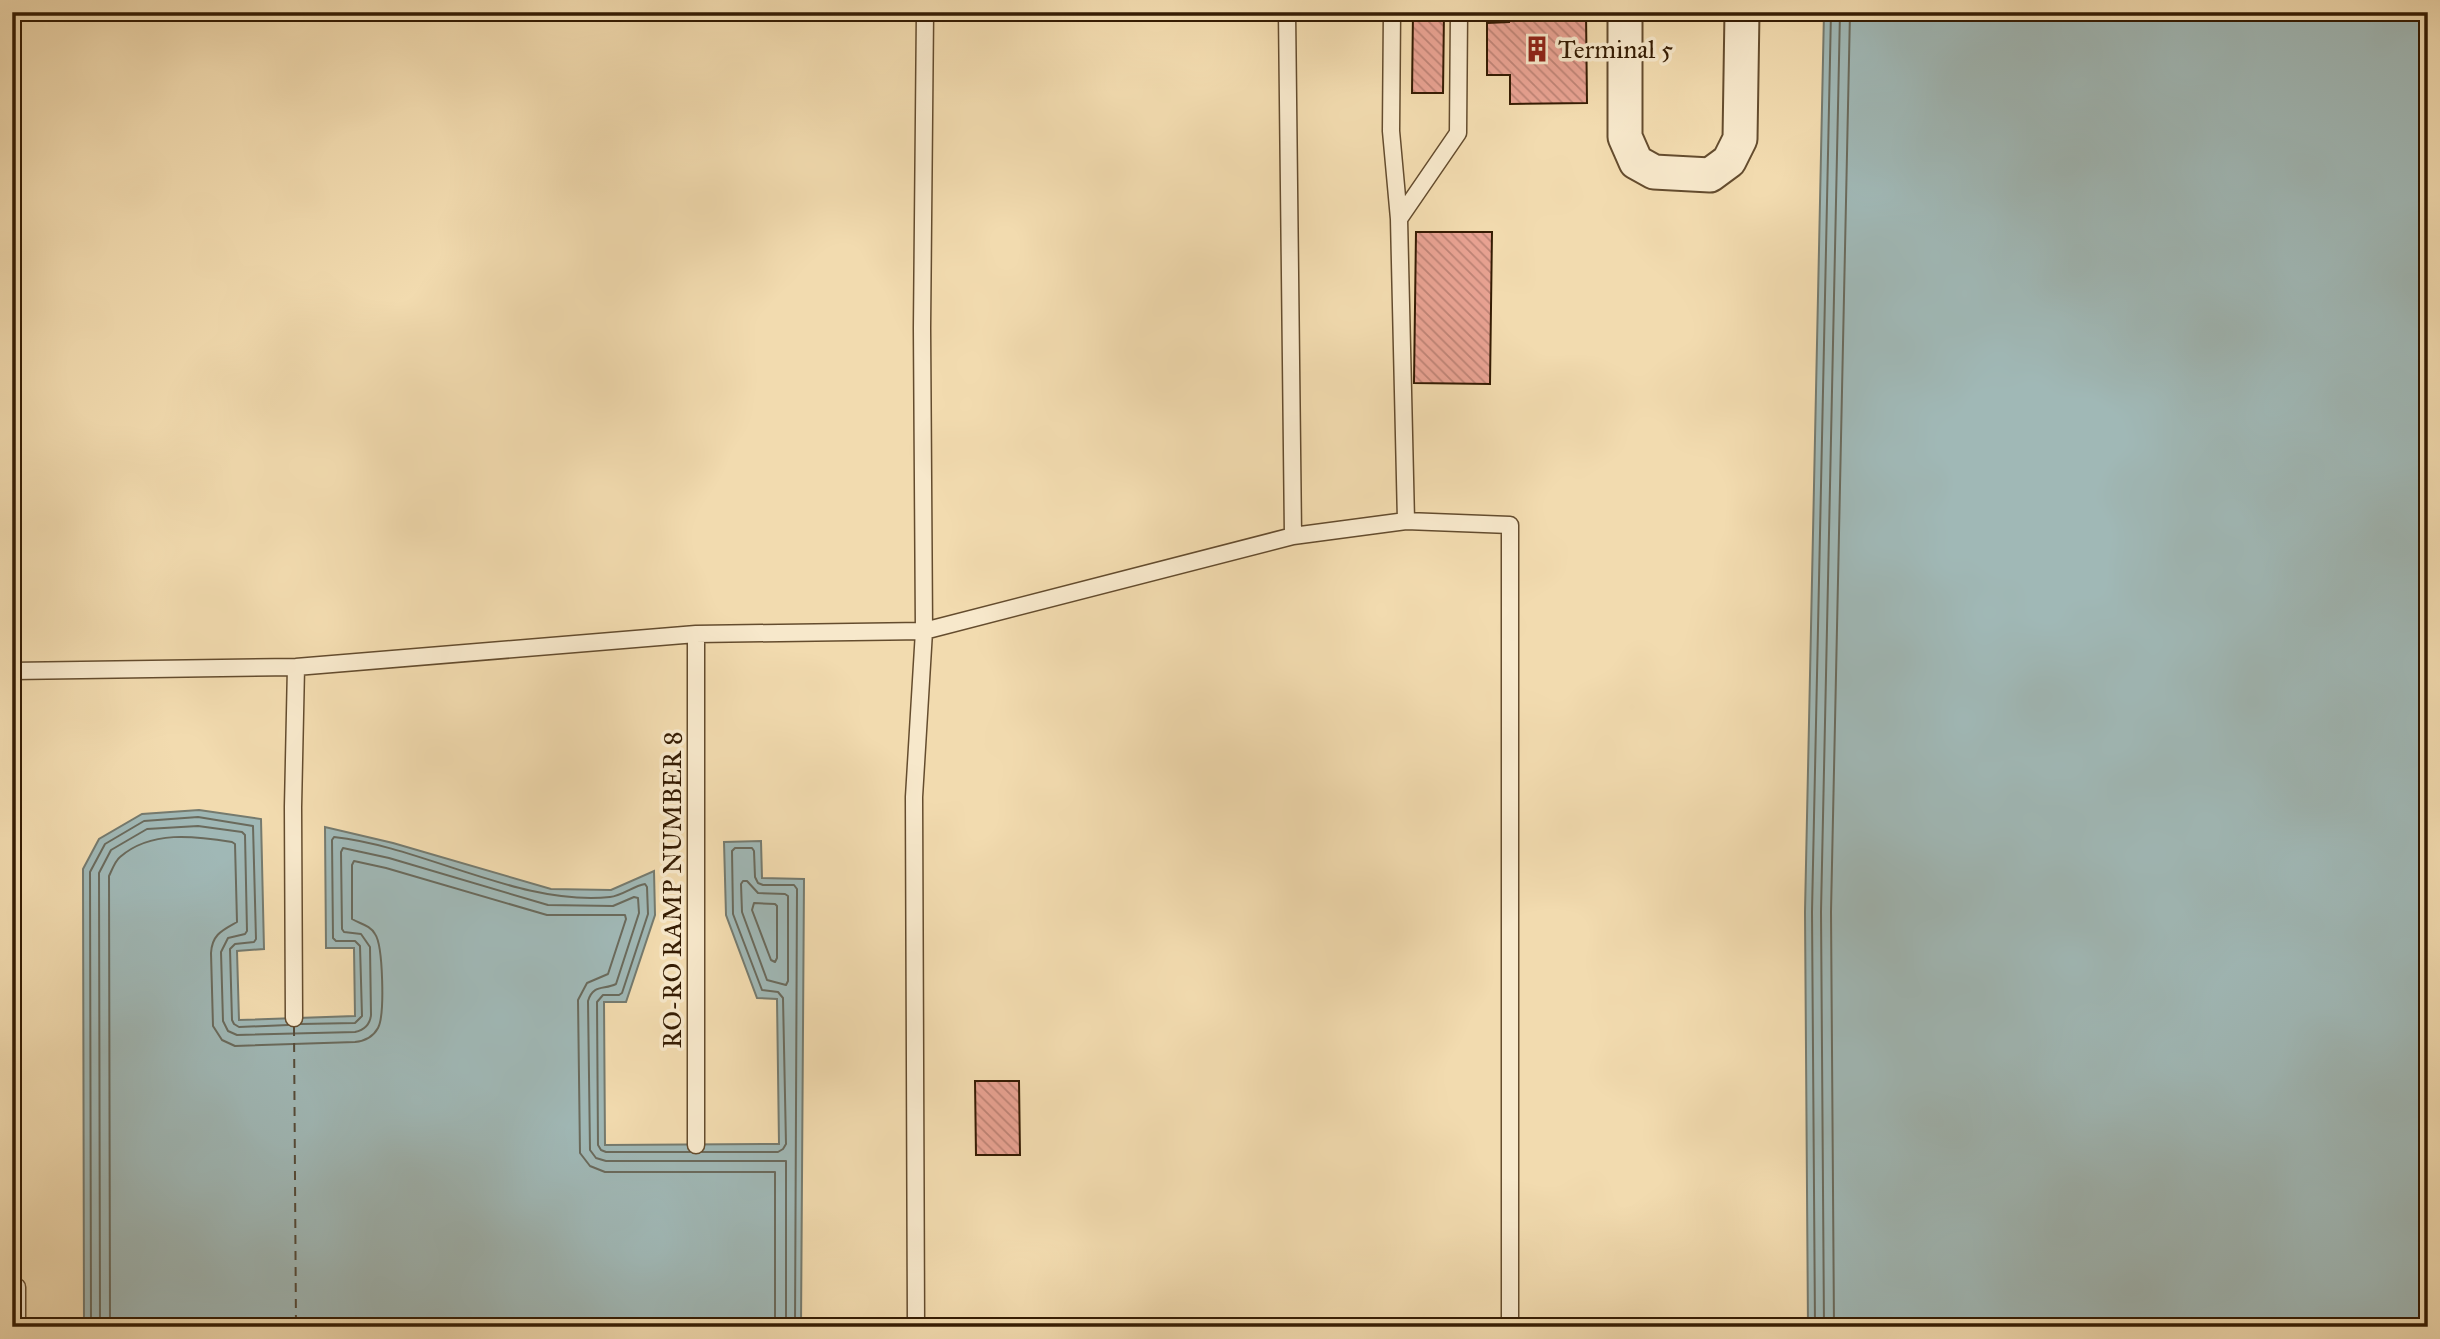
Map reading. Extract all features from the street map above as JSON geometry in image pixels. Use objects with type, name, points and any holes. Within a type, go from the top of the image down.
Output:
[{"type":"street","points":[[1625,12],[1625,137],[1636,162],[1654,172],[1710,175],[1729,161],[1740,139],[1742,12]]},
{"type":"lane","points":[[916,1327],[914,797],[924,631],[922,328],[925,12]]},
{"type":"lane","points":[[1287,12],[1293,536]]},
{"type":"lane","points":[[1392,12],[1391,131],[1399,219],[1406,521]]},
{"type":"lane","points":[[1399,219],[1458,133],[1460,12]]},
{"type":"lane","points":[[12,671],[296,667],[696,634],[924,631],[1293,536],[1406,521],[1510,525],[1510,1327]]},
{"type":"lane","name":"RO-RO RAMP NUMBER 8","points":[[696,634],[696,1145]]},
{"type":"lane","points":[[294,1017],[293,807],[296,667]]},
{"type":"lane","points":[[17,1287],[17,1327]]},
{"type":"water","points":[[1824,12],[2428,12],[2428,1327],[1808,1327],[1805,912]]},
{"type":"water","points":[[199,810],[261,819],[264,949],[237,951],[239,1020],[355,1016],[354,948],[326,948],[325,827],[393,843],[551,889],[611,890],[654,871],[655,915],[626,1002],[604,1002],[605,1145],[779,1144],[777,999],[757,998],[726,915],[724,842],[761,841],[762,878],[804,879],[801,1327],[84,1327],[83,869],[99,839],[142,814]]},
{"type":"building","points":[[1413,12],[1444,12],[1443,93],[1412,93]]},
{"type":"building","name":"Terminal 5","points":[[1509,12],[1586,12],[1587,103],[1510,104],[1510,75],[1487,75],[1487,23],[1509,22]]},
{"type":"building","points":[[1416,232],[1492,232],[1490,384],[1414,383]]},
{"type":"building","points":[[975,1081],[1019,1081],[1020,1155],[976,1155]]},
{"type":"ferry route","points":[[294,1027],[296,1327]]},
{"type":"place","name":"Terminal 5","points":[[1537,49]]}]
